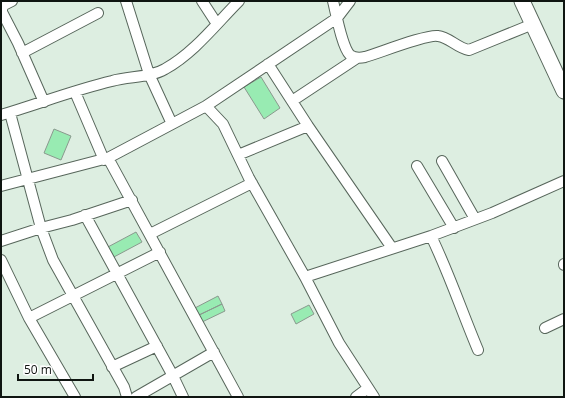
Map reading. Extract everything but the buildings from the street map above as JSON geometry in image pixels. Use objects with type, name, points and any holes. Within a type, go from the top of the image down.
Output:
[{"type":"street","points":[[12,1],[4,5],[2,12],[44,102]]},
{"type":"street","points":[[126,1],[148,74],[172,124]]},
{"type":"street","points":[[202,1],[217,24]]},
{"type":"street","points":[[127,397],[124,387],[53,260],[41,228],[28,179],[5,114],[119,79],[148,74],[165,69],[186,55],[239,1]]},
{"type":"street","points":[[333,1],[345,48],[351,56],[358,58],[437,35],[462,49],[469,50],[533,24]]},
{"type":"street","points":[[1,186],[106,159],[206,106],[337,18],[350,1]]},
{"type":"street","points":[[522,1],[564,91]]},
{"type":"street","points":[[22,53],[98,13]]},
{"type":"street","points":[[292,102],[358,58]]},
{"type":"street","points":[[268,64],[308,126],[392,248]]},
{"type":"street","points":[[75,92],[106,159],[132,200],[238,397]]},
{"type":"street","points":[[206,106],[223,124],[252,182],[305,277],[339,343],[374,397]]},
{"type":"street","points":[[238,155],[308,126]]},
{"type":"street","points":[[442,161],[475,220]]},
{"type":"street","points":[[417,166],[454,228]]},
{"type":"street","points":[[305,277],[454,228],[564,181]]},
{"type":"street","points":[[150,234],[252,182]]},
{"type":"street","points":[[1,241],[132,200]]},
{"type":"street","points":[[85,215],[157,346],[183,397]]},
{"type":"street","points":[[432,236],[446,267],[478,350]]},
{"type":"street","points":[[29,318],[160,252]]},
{"type":"street","points":[[1,260],[29,318],[75,397]]},
{"type":"street","points":[[545,328],[564,319]]},
{"type":"street","points":[[112,367],[157,346]]},
{"type":"street","points":[[136,397],[214,352]]},
{"type":"street","points":[[356,397],[368,388]]}]
